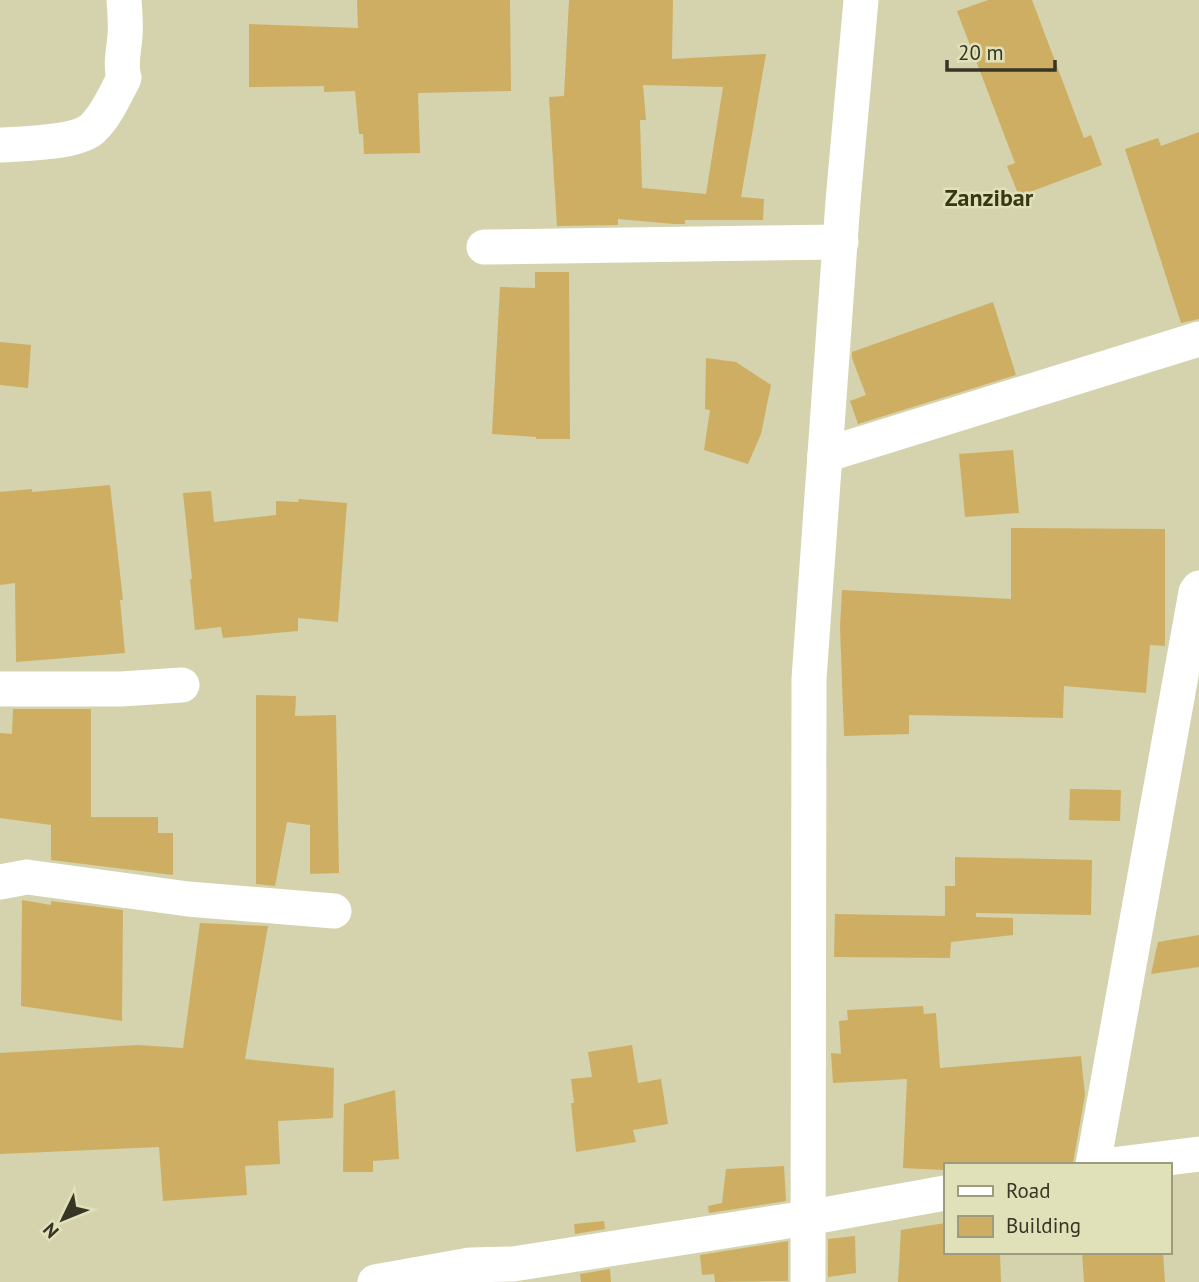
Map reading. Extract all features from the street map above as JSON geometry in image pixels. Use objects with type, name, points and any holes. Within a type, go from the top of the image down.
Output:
[{"type":"street","points":[[0,145],[49,143],[90,131],[124,78],[121,71],[125,41],[124,0]]},
{"type":"street","points":[[808,1282],[809,679],[860,0]]},
{"type":"street","points":[[484,247],[841,242]]},
{"type":"street","points":[[825,455],[1199,339]]},
{"type":"street","points":[[1093,1163],[1196,592],[1199,588]]},
{"type":"street","points":[[0,689],[121,689],[182,685]]},
{"type":"street","points":[[0,882],[27,877],[188,899],[334,911]]},
{"type":"street","points":[[1127,1163],[1199,1154]]},
{"type":"street","points":[[375,1282],[470,1265],[512,1273],[944,1194]]},
{"type":"building","points":[[357,0],[510,0],[511,91],[418,93],[420,153],[364,154],[363,134],[359,134],[355,91],[324,92],[324,86],[249,87],[249,24],[358,28]]},
{"type":"building","points":[[569,0],[673,0],[672,59],[766,54],[741,197],[764,199],[763,220],[685,220],[685,224],[674,224],[618,219],[618,225],[557,226],[549,97],[564,96]],"holes":[[[643,85],[723,87],[706,194],[642,188],[640,120],[646,120]]]},
{"type":"building","points":[[988,0],[1032,0],[1084,138],[1091,135],[1102,165],[1019,196],[1007,166],[1015,163],[957,11]]},
{"type":"building","points":[[1199,132],[1199,319],[1181,323],[1125,149],[1158,138],[1161,146]]},
{"type":"building","points":[[535,272],[569,272],[570,439],[536,439],[492,434],[500,287],[535,288]]},
{"type":"building","points":[[993,302],[1016,375],[858,424],[850,401],[866,395],[852,352]]},
{"type":"building","points":[[0,342],[31,345],[28,388],[0,385]]},
{"type":"building","points":[[706,358],[736,362],[771,385],[761,434],[748,464],[704,450],[710,410],[705,409]]},
{"type":"building","points":[[1013,450],[1019,513],[965,517],[959,454]]},
{"type":"building","points":[[110,485],[123,600],[120,600],[125,653],[16,662],[15,583],[0,585],[0,492]]},
{"type":"building","points":[[211,491],[214,522],[276,515],[276,501],[298,502],[299,499],[347,503],[338,622],[298,618],[298,631],[223,638],[221,627],[195,630],[183,493]]},
{"type":"building","points":[[1011,528],[1165,529],[1165,646],[1150,645],[1146,693],[1064,686],[1063,718],[909,715],[909,734],[844,736],[840,627],[842,590],[1011,599]]},
{"type":"building","points":[[256,695],[296,696],[295,716],[336,715],[339,873],[310,874],[310,825],[287,822],[275,886],[256,884]]},
{"type":"building","points":[[13,709],[91,709],[91,817],[158,817],[158,833],[173,833],[173,875],[51,860],[51,825],[0,818],[0,733],[12,734]]},
{"type":"building","points":[[1070,789],[1121,790],[1120,821],[1069,820]]},
{"type":"building","points":[[955,857],[1092,860],[1091,915],[976,913],[976,917],[1013,918],[1013,935],[951,942],[950,958],[834,957],[835,914],[945,916],[945,886],[955,886]]},
{"type":"building","points":[[22,900],[51,905],[51,901],[123,910],[122,1021],[21,1006]]},
{"type":"building","points":[[200,923],[268,926],[245,1059],[334,1068],[333,1118],[278,1121],[280,1164],[245,1166],[247,1195],[163,1201],[159,1147],[0,1154],[0,1053],[138,1045],[183,1048]]},
{"type":"building","points":[[1199,935],[1199,967],[1151,974],[1158,942]]},
{"type":"building","points":[[923,1006],[924,1014],[936,1013],[940,1068],[1081,1056],[1085,1095],[1073,1163],[944,1163],[944,1170],[903,1168],[907,1079],[833,1083],[831,1053],[841,1054],[839,1021],[848,1020],[847,1010]]},
{"type":"building","points":[[632,1045],[638,1083],[661,1079],[668,1124],[633,1130],[636,1142],[576,1152],[571,1079],[592,1077],[588,1052]]},
{"type":"building","points":[[395,1090],[399,1159],[373,1161],[373,1172],[343,1172],[344,1104]]},
{"type":"building","points":[[784,1166],[786,1201],[709,1213],[708,1206],[722,1203],[726,1169]]},
{"type":"building","points":[[604,1221],[605,1229],[575,1234],[574,1224]]},
{"type":"building","points":[[944,1223],[944,1254],[1000,1254],[1001,1282],[898,1282],[901,1230]]},
{"type":"building","points":[[855,1236],[856,1273],[828,1277],[828,1239]]},
{"type":"building","points":[[788,1241],[788,1281],[715,1282],[714,1274],[702,1275],[700,1255]]},
{"type":"building","points":[[1082,1254],[1163,1254],[1165,1282],[1084,1282]]},
{"type":"building","points":[[610,1269],[611,1282],[581,1282],[580,1274]]},
{"type":"district","name":"Zanzibar","points":[[989,197]]}]
